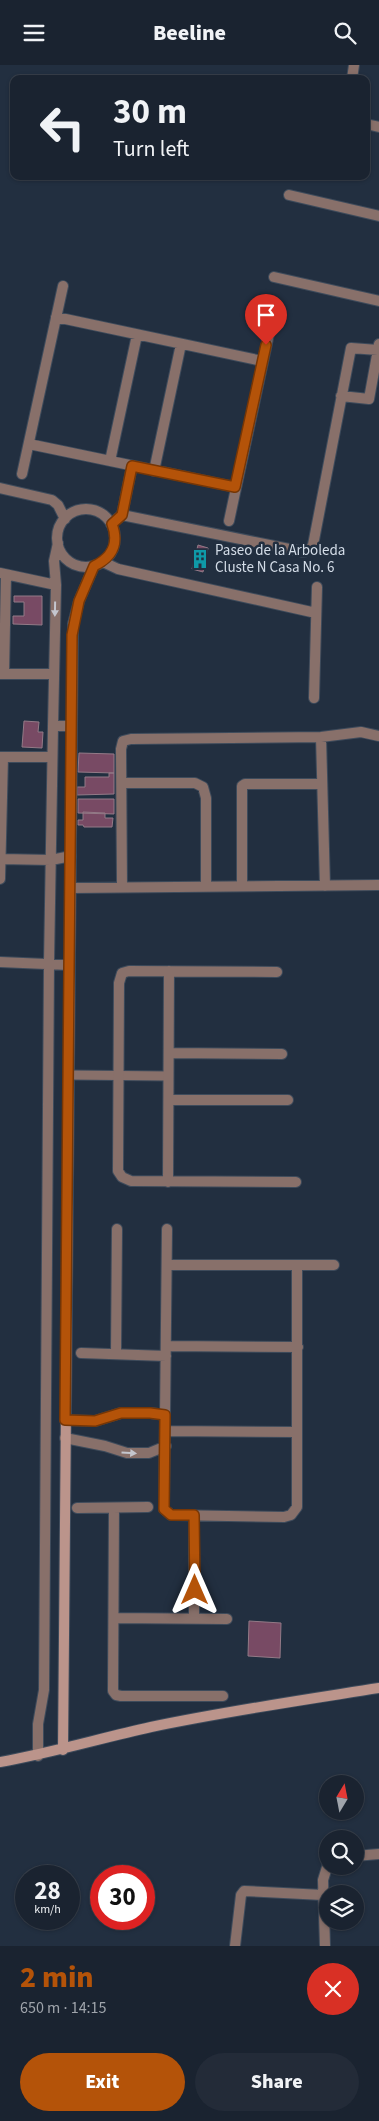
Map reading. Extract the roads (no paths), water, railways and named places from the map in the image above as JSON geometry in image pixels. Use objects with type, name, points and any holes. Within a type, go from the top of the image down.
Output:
[{"type":"street","points":[[289,195],[379,216]]},
{"type":"street","points":[[274,277],[379,301]]},
{"type":"street","points":[[22,474],[62,285]]},
{"type":"street","points":[[56,317],[262,361]]},
{"type":"street","points":[[229,521],[270,329]]},
{"type":"street","points":[[110,461],[137,335]]},
{"type":"street","points":[[154,471],[181,344]]},
{"type":"street","points":[[122,515],[304,552],[309,551],[313,545],[341,396],[351,348],[378,347],[368,399],[341,396]]},
{"type":"street","points":[[29,444],[235,487]]},
{"type":"street","points":[[112,524],[122,515],[132,466]]},
{"type":"street","points":[[0,488],[52,500],[58,505],[65,519]]},
{"type":"street","points":[[38,1756],[38,1724],[44,1690],[49,963],[56,585],[54,561],[58,535],[65,519],[81,510],[89,510],[98,512],[112,524],[115,540],[113,549],[99,564],[79,601],[74,624],[62,1750]]},
{"type":"street","points":[[58,543],[67,560],[85,567],[99,564],[316,613]]},
{"type":"street","points":[[53,674],[2,674],[3,574],[56,585]]},
{"type":"street","points":[[314,699],[317,587]]},
{"type":"street","points":[[53,726],[72,726]]},
{"type":"street","points":[[122,887],[121,749],[123,741],[131,739],[321,737],[362,732],[379,736]]},
{"type":"street","points":[[321,737],[325,886]]},
{"type":"street","points":[[0,879],[1,757],[52,757]]},
{"type":"street","points":[[122,783],[195,783],[203,787],[206,798],[206,886]]},
{"type":"street","points":[[242,885],[242,786],[245,784],[322,784]]},
{"type":"street","points":[[1,859],[51,860],[71,856]]},
{"type":"street","points":[[70,888],[379,885]]},
{"type":"street","points":[[0,962],[69,965]]},
{"type":"street","points":[[277,972],[129,971],[120,975],[119,1175],[131,1181],[296,1182]]},
{"type":"street","points":[[168,1181],[169,971]]},
{"type":"street","points":[[169,1053],[282,1054]]},
{"type":"street","points":[[169,1100],[288,1099]]},
{"type":"street","points":[[116,1354],[117,1229]]},
{"type":"street","points":[[167,1229],[164,1509],[171,1515],[284,1517],[291,1515],[297,1507],[297,1265]]},
{"type":"street","points":[[167,1265],[334,1265]]},
{"type":"street","points":[[81,1353],[116,1354],[298,1347]]},
{"type":"street","points":[[65,1420],[95,1421],[121,1413],[165,1415]]},
{"type":"street","points":[[165,1431],[297,1432]]},
{"type":"street","points":[[65,1438],[127,1453],[149,1453],[166,1446]]},
{"type":"street","points":[[114,1507],[112,1687],[114,1693],[121,1696],[223,1696]]},
{"type":"street","points":[[77,1508],[148,1507]]},
{"type":"street","points":[[194,1515],[194,1619]]},
{"type":"street","points":[[114,1618],[227,1619]]},
{"type":"street","points":[[0,1762],[38,1756],[150,1728],[232,1712],[379,1688]]},
{"type":"street","points":[[364,1855],[379,1854]]},
{"type":"street","points":[[235,1946],[241,1895],[244,1891],[319,1895]]},
{"type":"street","points":[[325,1930],[325,1946]]},
{"type":"lane","points":[[68,1075],[168,1076]]},
{"type":"place","name":"Paseo de la Arboleda Cluste N Casa No. 6","points":[[200,559]]}]
